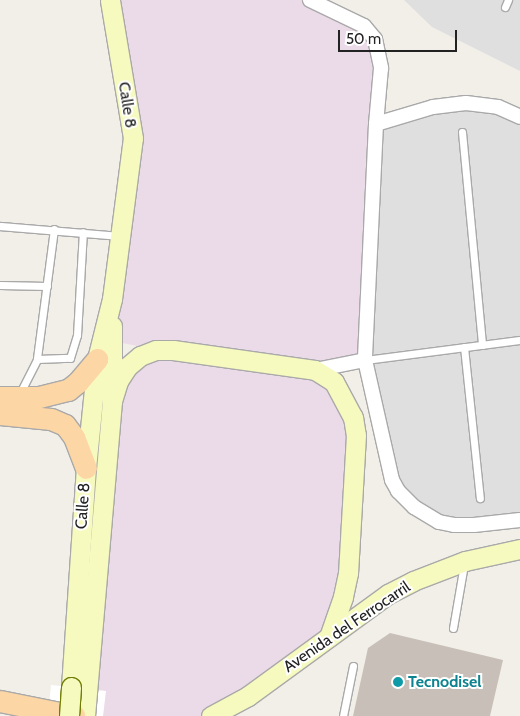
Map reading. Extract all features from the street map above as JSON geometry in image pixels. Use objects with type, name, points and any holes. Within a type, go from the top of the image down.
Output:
[{"type":"main road","points":[[9,398],[40,397],[68,390],[78,382],[97,359]]},
{"type":"main road","points":[[0,414],[51,419],[65,425],[74,437],[86,468]]},
{"type":"main road","points":[[0,701],[75,716]]},
{"type":"street","name":"Calle 8","points":[[85,716],[79,688],[86,468],[97,359],[112,299],[133,138],[110,0]]},
{"type":"street","points":[[310,0],[364,26],[375,39],[381,68],[376,124],[365,360],[392,480],[404,498],[425,515],[439,522],[454,525],[520,520]]},
{"type":"street","points":[[376,124],[433,107],[466,103],[498,107],[520,117]]},
{"type":"street","name":"Calle 8","points":[[69,716],[79,688],[112,401],[112,299]]},
{"type":"street","points":[[112,401],[118,381],[127,367],[140,356],[156,350],[173,350],[315,370],[365,360]]},
{"type":"street","points":[[315,370],[334,382],[343,396],[353,416],[356,435],[348,572],[343,597],[329,637]]},
{"type":"street","name":"Avenida del Ferrocarril","points":[[211,716],[248,696],[388,594],[436,571],[465,560],[520,549]]},
{"type":"lane","points":[[462,132],[482,345]]},
{"type":"lane","points":[[0,226],[120,236]]},
{"type":"lane","points":[[9,398],[37,359],[54,229]]},
{"type":"lane","points":[[37,359],[70,358],[77,335],[83,232]]},
{"type":"lane","points":[[0,285],[47,286]]},
{"type":"lane","points":[[365,360],[520,340]]},
{"type":"lane","points":[[464,347],[480,498]]},
{"type":"lane","points":[[454,628],[465,560]]},
{"type":"lane","points":[[343,716],[352,666]]},
{"type":"shaded area","points":[[110,0],[310,0],[364,26],[381,68],[365,360],[316,370],[353,417],[348,573],[329,637],[211,716],[85,716],[112,401],[143,347],[112,341],[133,138]]},
{"type":"shaded area","points":[[404,0],[520,0],[520,71],[432,27]]},
{"type":"shaded area","points":[[466,103],[520,117],[520,520],[454,525],[404,498],[365,360],[376,124]]},
{"type":"pier","points":[[51,685],[106,691],[103,716],[48,716]]},
{"type":"building","points":[[390,633],[503,660],[490,716],[353,716],[368,648]]},
{"type":"place","name":"Tecnodisel","points":[[398,682]]}]
